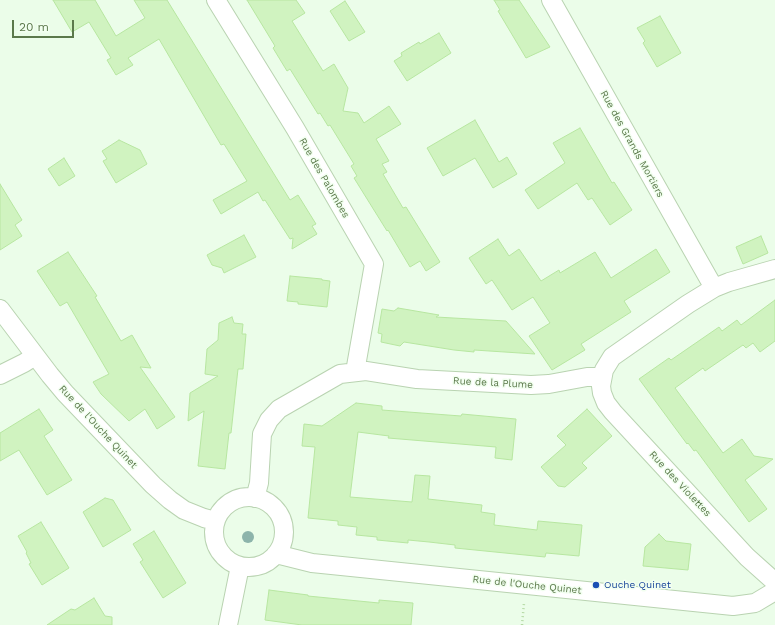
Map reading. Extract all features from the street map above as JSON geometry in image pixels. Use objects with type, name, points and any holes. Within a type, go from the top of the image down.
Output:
[{"type":"street","name":"Rue des Palombes","points":[[216,0],[295,128],[374,264],[355,372]]},
{"type":"street","name":"Rue des Grands Mortiers","points":[[551,0],[714,288]]},
{"type":"street","points":[[602,377],[604,370],[612,357],[688,304],[714,288],[729,282],[775,269]]},
{"type":"street","name":"Rue de l'Ouche Quinet","points":[[0,309],[65,393],[153,486],[184,510],[215,521]]},
{"type":"street","points":[[0,375],[35,356]]},
{"type":"street","name":"Rue de la Plume","points":[[255,498],[258,483],[262,434],[269,420],[279,409],[340,374],[366,372],[417,379],[531,385],[549,384],[587,377],[602,377]]},
{"type":"street","name":"Rue des Violettes","points":[[602,377],[602,393],[606,403],[613,412],[748,557],[775,582]]},
{"type":"street","points":[[245,497],[255,498],[266,502],[275,510],[282,520],[284,532],[282,543],[276,554],[266,563],[253,567],[240,566],[229,562],[221,554],[215,544],[215,521],[223,508],[236,500],[245,497]]},
{"type":"street","name":"Rue de l'Ouche Quinet","points":[[276,554],[312,563],[734,606],[755,603],[775,591]]},
{"type":"street","points":[[228,625],[240,566]]},
{"type":"building","points":[[53,0],[95,0],[116,36],[145,18],[134,0],[167,0],[290,200],[298,195],[316,224],[312,226],[317,234],[292,249],[293,238],[290,239],[265,200],[263,201],[258,192],[221,214],[213,200],[247,181],[224,144],[221,145],[159,39],[128,58],[133,65],[116,75],[107,60],[111,58],[89,22],[72,32]]},
{"type":"building","points":[[247,0],[296,0],[305,13],[292,21],[323,71],[334,64],[348,88],[343,111],[358,113],[364,123],[389,106],[401,124],[376,139],[389,161],[382,164],[387,172],[383,174],[403,208],[406,207],[440,262],[426,271],[420,261],[410,267],[354,178],[357,176],[351,166],[354,164],[330,125],[328,126],[320,113],[318,114],[290,69],[287,71],[273,48],[275,46]]},
{"type":"building","points":[[494,0],[519,0],[550,47],[526,58],[498,11],[500,10]]},
{"type":"building","points":[[345,1],[365,32],[349,41],[330,11]]},
{"type":"building","points":[[660,16],[681,53],[657,67],[643,43],[645,41],[637,28]]},
{"type":"building","points":[[439,33],[451,53],[407,81],[394,61],[402,56],[401,53],[419,42],[420,44]]},
{"type":"building","points":[[475,120],[499,162],[507,157],[517,174],[493,188],[475,158],[443,176],[427,148]]},
{"type":"building","points":[[580,128],[612,183],[614,182],[632,210],[610,225],[592,198],[588,200],[577,183],[538,209],[525,190],[565,163],[553,143]]},
{"type":"building","points":[[119,140],[140,150],[147,164],[116,183],[103,161],[107,159],[102,151]]},
{"type":"building","points":[[64,158],[75,176],[59,186],[48,169]]},
{"type":"building","points":[[0,184],[22,220],[15,225],[22,236],[0,250]]},
{"type":"building","points":[[244,235],[256,257],[224,273],[222,268],[212,265],[207,255]]},
{"type":"building","points":[[761,236],[768,253],[743,264],[736,247]]},
{"type":"building","points":[[498,239],[509,256],[519,249],[541,281],[559,270],[560,273],[595,252],[611,278],[656,249],[670,272],[624,301],[631,312],[581,344],[585,350],[552,370],[529,336],[550,323],[533,297],[512,310],[492,280],[486,284],[469,258]]},
{"type":"building","points":[[68,252],[97,296],[95,297],[121,341],[132,335],[151,368],[140,367],[175,417],[157,429],[145,409],[129,421],[101,394],[93,382],[109,374],[67,302],[60,306],[37,271]]},
{"type":"building","points":[[290,276],[330,281],[327,307],[298,304],[298,302],[287,301]]},
{"type":"building","points":[[775,300],[775,341],[760,352],[753,343],[746,348],[743,345],[705,371],[703,368],[675,388],[723,453],[742,439],[754,456],[773,459],[745,480],[767,509],[749,522],[696,450],[694,451],[688,443],[687,444],[639,379],[669,358],[671,360],[719,327],[722,331],[737,320],[741,325]]},
{"type":"building","points":[[398,308],[439,315],[436,317],[506,321],[535,354],[474,350],[474,352],[404,342],[400,346],[381,342],[382,334],[378,333],[382,309],[394,311]]},
{"type":"building","points":[[232,317],[234,323],[243,324],[242,334],[246,334],[243,369],[238,369],[231,433],[229,433],[225,469],[198,466],[204,411],[188,421],[190,393],[218,376],[205,374],[207,349],[218,340],[219,323]]},
{"type":"building","points":[[356,403],[382,406],[382,410],[461,416],[462,414],[516,419],[512,460],[495,458],[496,447],[388,438],[389,436],[358,432],[350,497],[412,502],[415,475],[430,476],[428,499],[482,505],[481,512],[495,514],[494,525],[537,530],[538,521],[582,525],[579,556],[546,553],[545,557],[455,548],[455,545],[429,542],[408,540],[408,543],[377,540],[377,537],[356,535],[357,527],[338,525],[338,521],[308,518],[315,447],[302,446],[304,424],[322,426]]},
{"type":"building","points":[[39,409],[53,430],[44,436],[72,480],[47,495],[19,450],[0,461],[0,433]]},
{"type":"building","points":[[587,409],[612,436],[582,463],[587,468],[565,487],[558,486],[541,467],[566,445],[557,436]]},
{"type":"building","points":[[105,498],[113,500],[131,530],[103,547],[83,512]]},
{"type":"building","points":[[41,522],[69,568],[42,585],[29,564],[31,563],[26,553],[27,552],[18,536]]},
{"type":"building","points":[[154,531],[186,583],[163,598],[140,562],[143,560],[133,544]]},
{"type":"building","points":[[659,534],[666,541],[691,544],[688,570],[643,566],[645,547]]},
{"type":"building","points":[[269,590],[308,596],[379,603],[379,600],[413,603],[411,625],[302,625],[265,620]]},
{"type":"building","points":[[94,598],[105,616],[112,617],[112,625],[47,625],[71,609],[75,610]]},
{"type":"place","name":"Ouche Quinet","points":[[596,585]]}]
